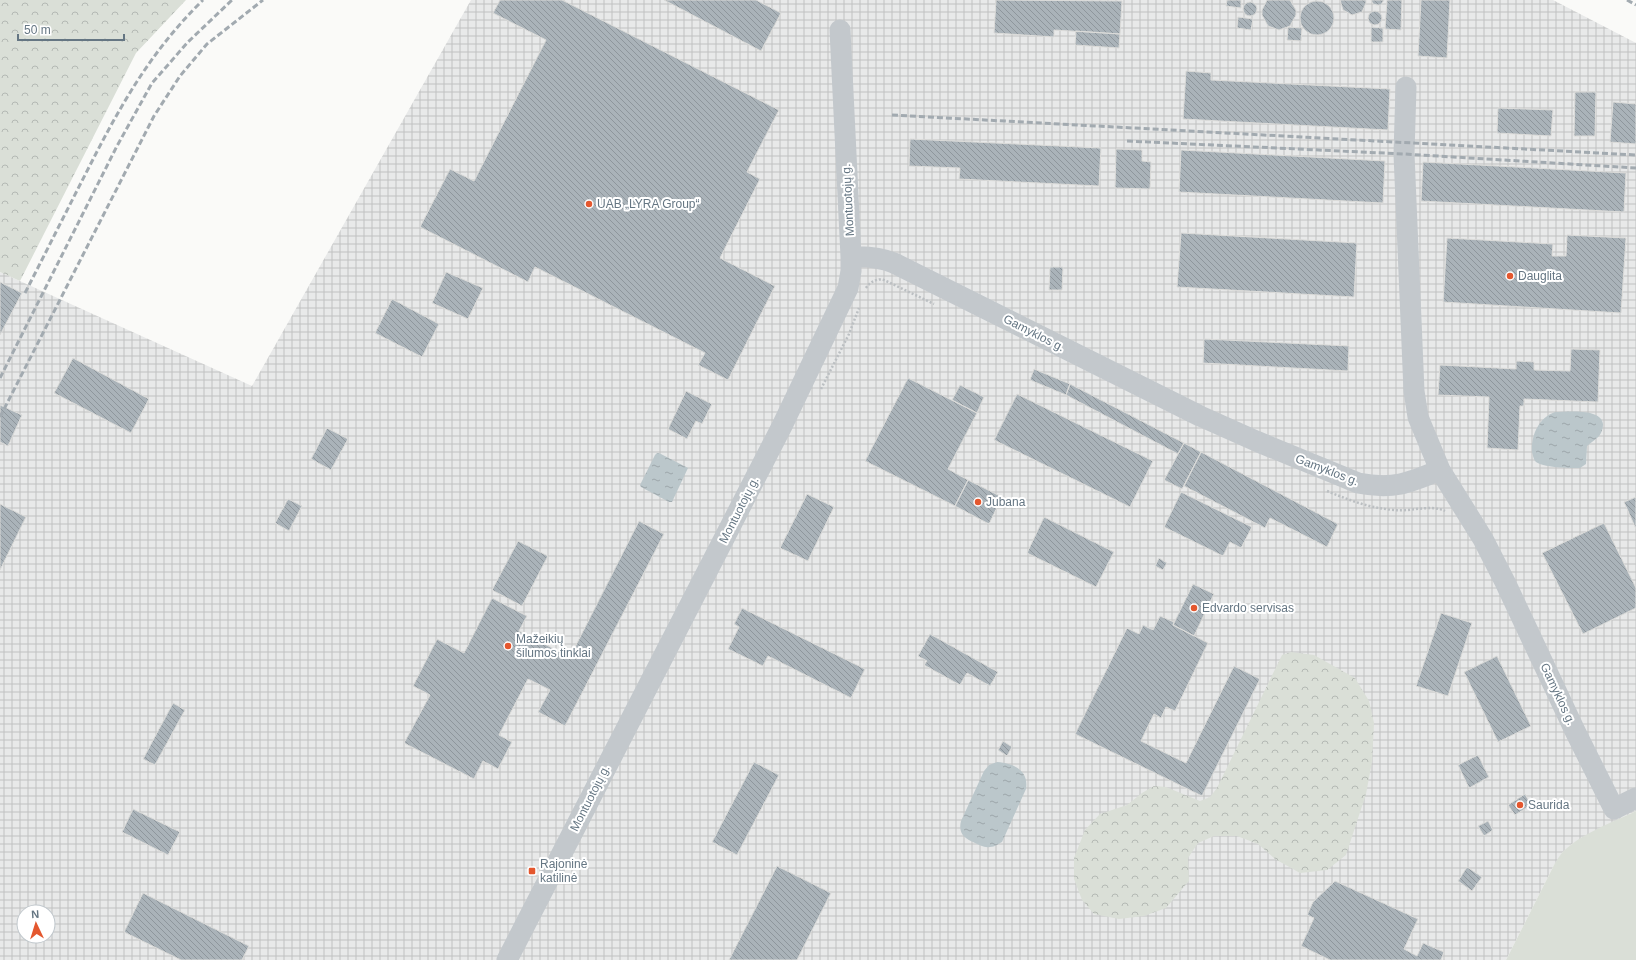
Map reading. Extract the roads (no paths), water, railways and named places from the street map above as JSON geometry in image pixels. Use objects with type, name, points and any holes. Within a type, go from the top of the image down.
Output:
[{"type":"street","name":"Montuotojų g.","points":[[507,960],[782,426],[848,288],[852,258],[840,30]]},
{"type":"street","points":[[1406,87],[1404,154],[1414,391],[1418,417],[1440,470]]},
{"type":"street","name":"Gamyklos g.","points":[[852,258],[868,256],[882,259],[894,264],[1200,416],[1358,483],[1375,486],[1403,484],[1440,470],[1483,540],[1505,582],[1575,731],[1614,809],[1636,798]]},
{"type":"water","points":[[1555,412],[1590,413],[1601,419],[1603,424],[1602,432],[1587,446],[1586,464],[1580,468],[1563,468],[1543,465],[1534,459],[1532,446],[1534,434],[1540,423]]},
{"type":"water","points":[[657,453],[688,468],[672,502],[669,502],[641,487],[640,485]]},
{"type":"water","points":[[997,762],[1009,764],[1019,769],[1025,777],[1026,789],[1002,842],[986,847],[965,837],[961,832],[960,825],[984,771],[989,765]]},
{"type":"railway","points":[[25,293],[110,127],[136,82],[167,40],[203,0]]},
{"type":"railway","points":[[0,378],[117,146],[152,83],[188,42],[232,0]]},
{"type":"railway","points":[[0,417],[154,116],[180,76],[207,44],[263,0]]},
{"type":"railway","points":[[1627,0],[1636,5]]},
{"type":"railway","points":[[892,115],[1636,155]]},
{"type":"railway","points":[[1127,141],[1404,154],[1636,168]]},
{"type":"place","name":"UAB „LYRA Group“","points":[[589,204]]},
{"type":"place","name":"Dauglita","points":[[1510,276]]},
{"type":"place","name":"Jubana","points":[[978,502]]},
{"type":"place","name":"Edvardo servisas","points":[[1194,608]]},
{"type":"place","name":"Mažeikių šilumos tinklai","points":[[508,646]]},
{"type":"place","name":"Saurida","points":[[1520,805]]},
{"type":"place","name":"Rajoninė katilinė","points":[[532,871]]}]
